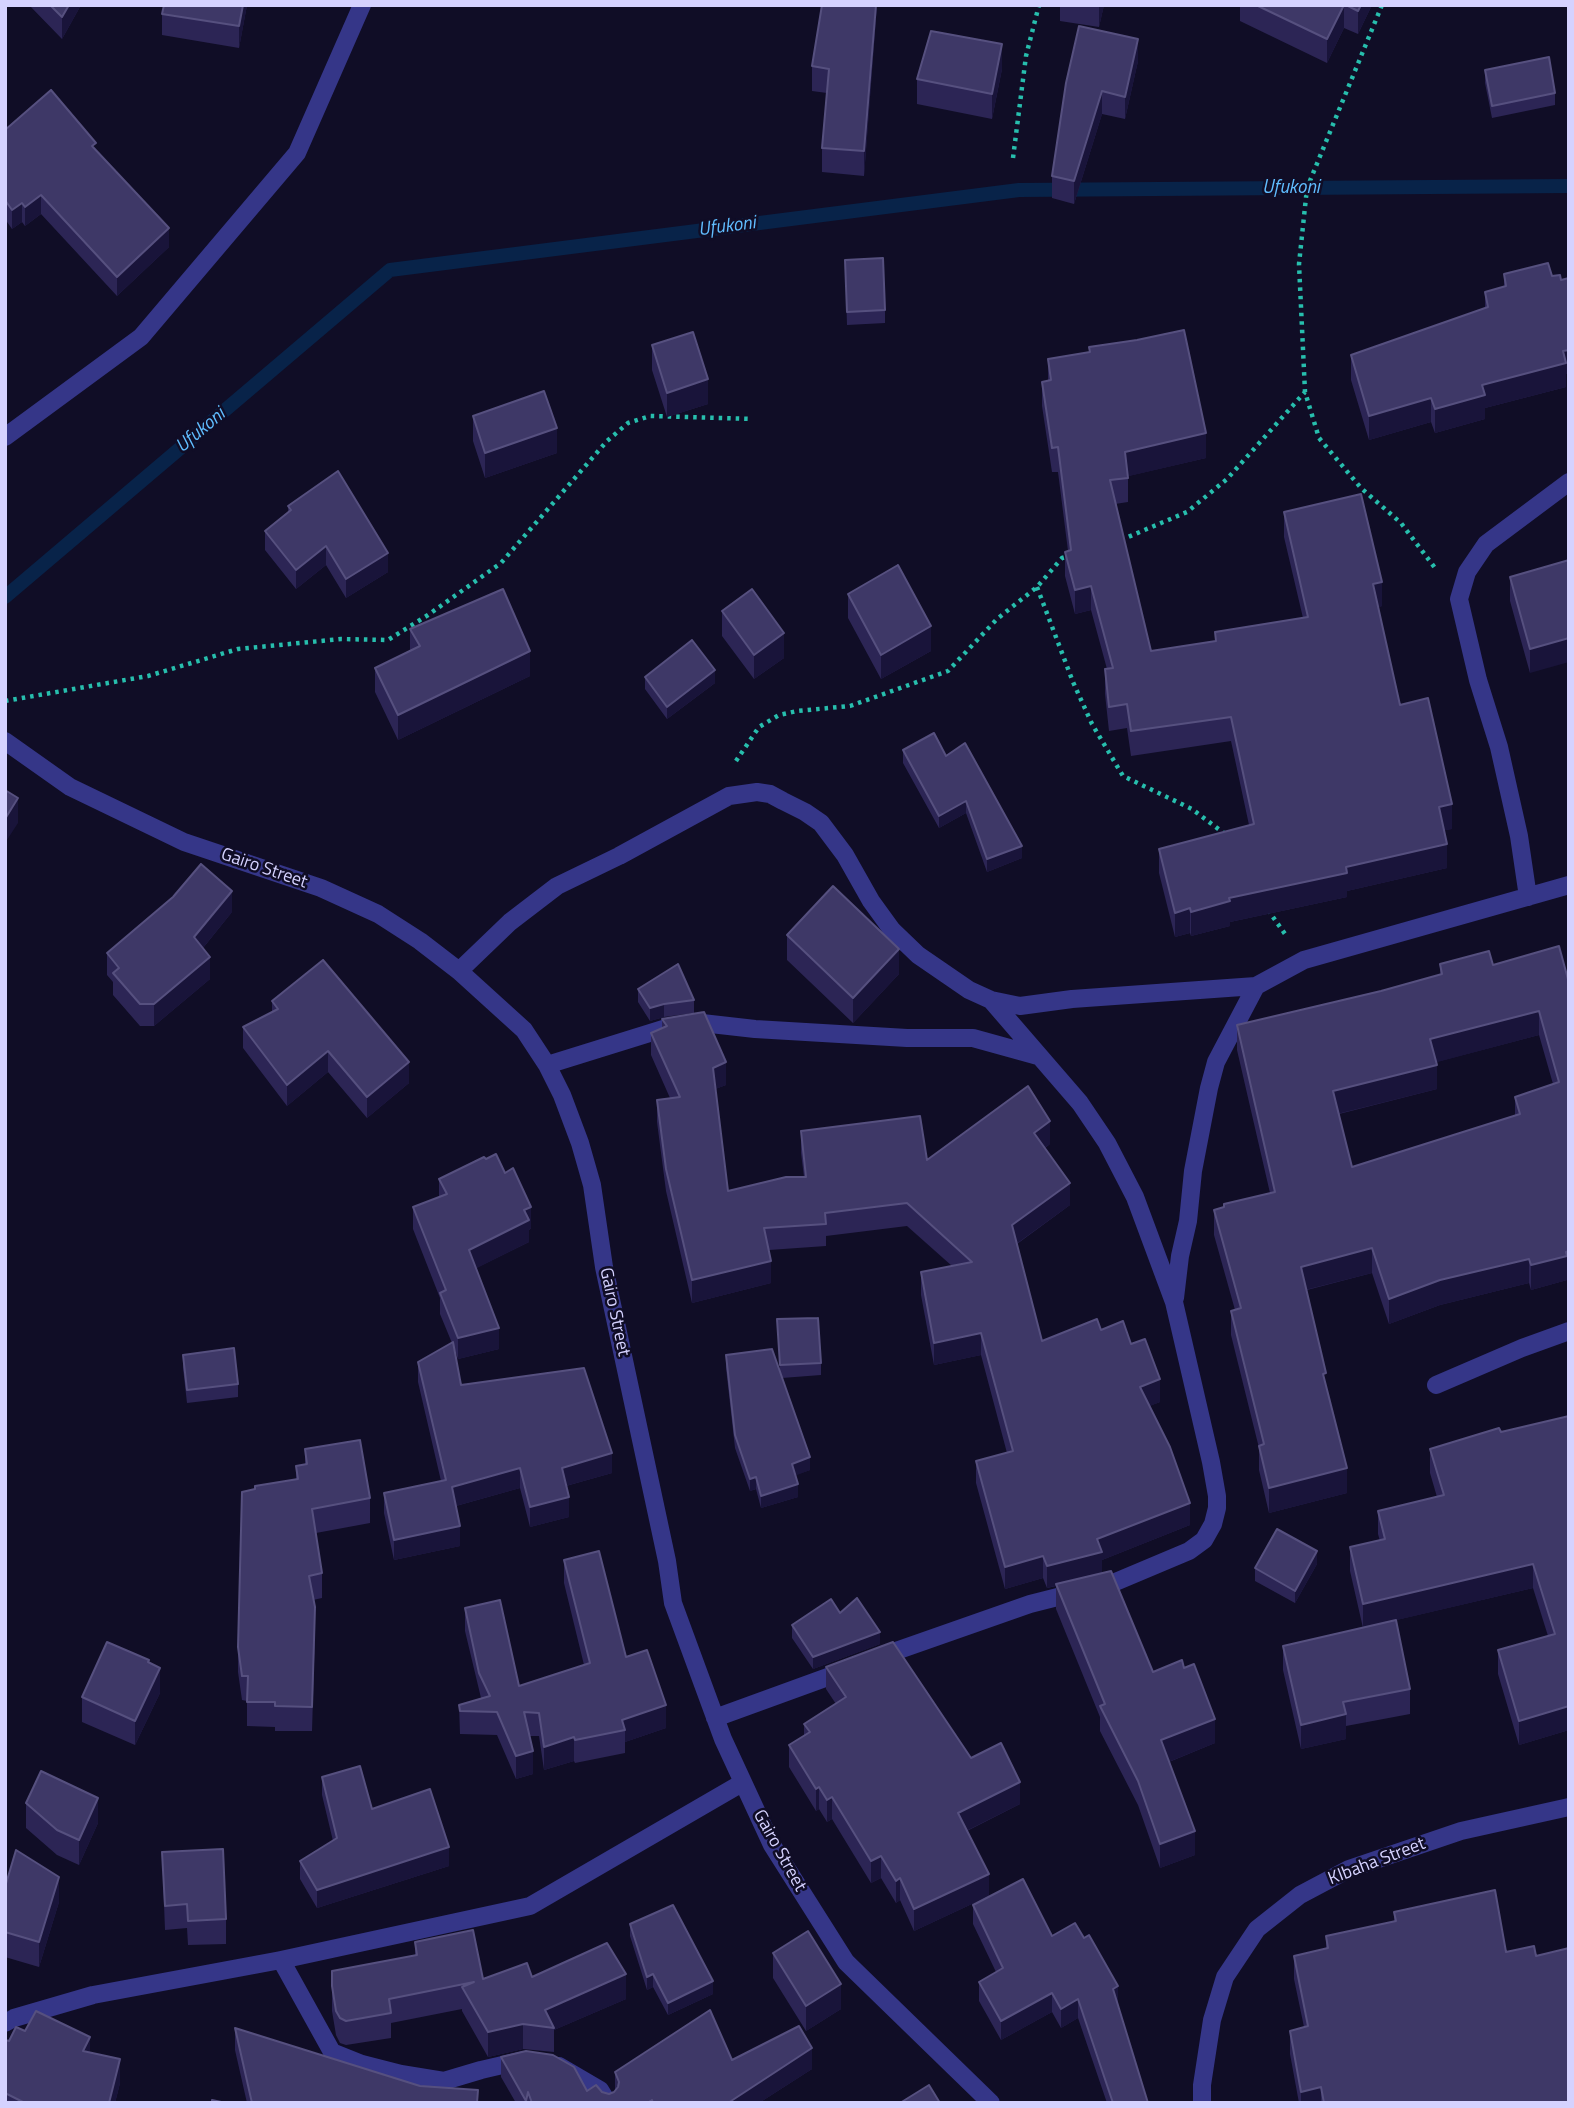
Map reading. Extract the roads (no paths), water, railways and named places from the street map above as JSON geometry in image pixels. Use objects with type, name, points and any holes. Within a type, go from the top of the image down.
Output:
[{"type":"street","points":[[5,437],[141,337],[298,153],[362,5]]},
{"type":"street","points":[[1528,897],[1519,836],[1499,747],[1478,680],[1459,599],[1467,572],[1486,544],[1569,482]]},
{"type":"street","name":"Gairo Street","points":[[5,741],[69,787],[184,842],[321,888],[378,914],[459,971],[524,1030],[547,1065],[562,1095],[580,1143],[592,1185],[604,1267],[667,1561],[673,1603],[742,1783],[772,1845],[846,1962],[991,2103]]},
{"type":"street","points":[[459,971],[510,922],[557,886],[729,796],[757,792],[769,794],[821,823],[845,855],[871,901],[892,930],[918,955],[969,990],[990,1000],[1020,1006],[1072,999],[1256,986],[1304,960],[1569,885]]},
{"type":"street","points":[[1174,1302],[1188,1221],[1193,1171],[1209,1088],[1216,1062],[1256,986]]},
{"type":"street","points":[[715,1718],[1030,1604],[1113,1583],[1189,1551],[1204,1540],[1213,1524],[1217,1496],[1174,1302],[1135,1197],[1108,1143],[1080,1103],[990,1000]]},
{"type":"street","points":[[547,1065],[666,1028],[702,1023],[755,1029],[880,1036],[973,1038],[1038,1056]]},
{"type":"street","points":[[1436,1385],[1569,1331]]},
{"type":"street","points":[[5,2023],[93,1995],[281,1960],[530,1906],[742,1783]]},
{"type":"street","name":"KIbaha Street","points":[[1202,2103],[1202,2085],[1212,2020],[1226,1978],[1257,1929],[1278,1912],[1300,1895],[1349,1868],[1461,1831],[1569,1807]]},
{"type":"street","points":[[281,1960],[332,2052],[362,2064],[444,2081],[525,2060],[557,2064],[600,2090],[608,2103]]},
{"type":"waterway","name":"Ufukoni","points":[[5,597],[390,270],[1019,190],[1569,186]]}]
